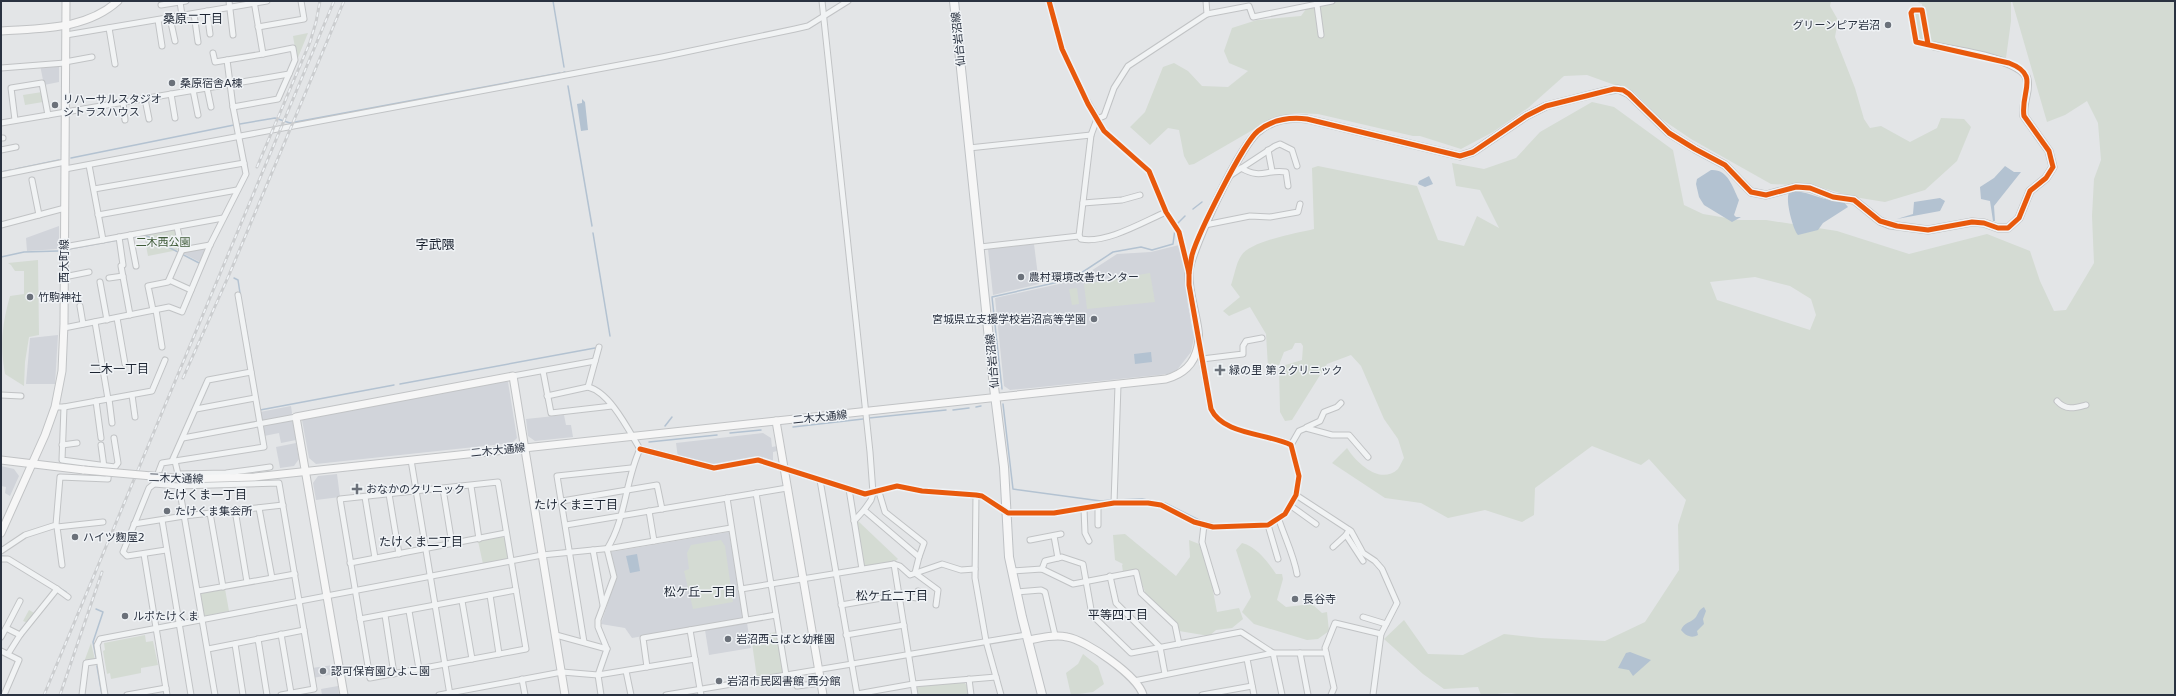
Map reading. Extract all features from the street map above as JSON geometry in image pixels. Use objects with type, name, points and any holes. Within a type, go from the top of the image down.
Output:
[{"type":"main road","name":"仙台岩沼線","points":[[954,1],[995,398],[1004,466],[1008,513],[1008,543],[1016,592],[1042,695]]},
{"type":"street","name":"西大町線","points":[[1,533],[32,464],[55,407],[62,371],[64,328],[66,1]]},
{"type":"street","points":[[1,31],[66,26],[88,20],[118,1]]},
{"type":"street","points":[[229,1],[234,36]]},
{"type":"street","points":[[66,35],[267,1]]},
{"type":"street","points":[[258,27],[304,19],[301,1]]},
{"type":"street","points":[[822,1],[876,493],[885,512],[924,543],[915,573]]},
{"type":"street","points":[[1,175],[65,165],[89,165],[662,57],[801,28],[823,17],[848,1]]},
{"type":"street","points":[[1049,1],[1062,50],[1068,65],[1104,131],[1149,171],[1166,212],[1179,232],[1189,273]]},
{"type":"street","points":[[1206,1],[1208,14]]},
{"type":"street","points":[[1097,118],[1104,116],[1114,88],[1128,66],[1208,14],[1249,6],[1253,17],[1332,1]]},
{"type":"street","points":[[161,5],[183,2],[182,16]]},
{"type":"street","points":[[254,2],[263,54]]},
{"type":"street","points":[[1317,5],[1321,35]]},
{"type":"street","points":[[1913,10],[1922,10],[1931,45],[1916,42],[1911,13],[1913,10]]},
{"type":"street","points":[[207,11],[210,34]]},
{"type":"street","points":[[194,14],[198,42]]},
{"type":"street","points":[[170,18],[175,41]]},
{"type":"street","points":[[158,20],[162,46]]},
{"type":"street","points":[[108,28],[114,64]]},
{"type":"street","name":"二木大通線","points":[[1,460],[186,480],[243,478],[1118,385],[1178,376],[1190,366],[1199,345],[1189,273],[1192,254],[1245,148],[1254,135],[1270,124],[1284,119],[1307,119],[1460,156],[1473,152],[1526,116],[1546,106],[1618,89],[1630,94],[1669,133],[1725,165],[1747,190],[1755,194],[1766,195],[1802,187],[1833,197],[1854,200],[1880,220],[1890,225],[1928,230],[1972,222],[1984,223],[1998,228],[2008,228],[2020,218],[2030,191],[2046,178],[2053,167],[2053,161],[2049,151],[2024,116],[2024,103],[2028,87],[2026,76],[2022,70],[2008,63],[1931,45]]},
{"type":"street","points":[[213,53],[215,62],[293,48],[295,60],[278,99],[233,106]]},
{"type":"street","points":[[1,68],[65,62],[92,57]]},
{"type":"street","points":[[64,328],[154,310],[169,308],[182,312],[210,245],[246,174],[229,83],[227,60]]},
{"type":"street","points":[[1,122],[289,74]]},
{"type":"street","points":[[15,120],[10,88],[42,83],[48,115]]},
{"type":"street","points":[[208,88],[211,107]]},
{"type":"street","points":[[194,90],[198,115]]},
{"type":"street","points":[[171,94],[175,118]]},
{"type":"street","points":[[145,99],[149,118]]},
{"type":"street","points":[[122,102],[125,120]]},
{"type":"street","points":[[1079,236],[1091,134],[1097,118]]},
{"type":"street","points":[[969,148],[1091,134]]},
{"type":"street","points":[[1231,175],[1268,150],[1280,144],[1287,146],[1292,150],[1297,166]]},
{"type":"street","points":[[1,150],[16,147]]},
{"type":"street","points":[[1268,150],[1272,171]]},
{"type":"street","points":[[94,189],[244,163]]},
{"type":"street","points":[[89,165],[103,240]]},
{"type":"street","points":[[1241,168],[1255,175],[1272,171],[1286,172],[1288,186]]},
{"type":"street","points":[[32,180],[40,215]]},
{"type":"street","points":[[98,215],[237,190]]},
{"type":"street","points":[[1083,203],[1122,200],[1140,195]]},
{"type":"street","points":[[1206,225],[1250,216],[1270,217],[1298,212],[1300,204]]},
{"type":"street","points":[[1,225],[65,208]]},
{"type":"street","points":[[980,247],[1079,236],[1081,239],[1086,240],[1106,237],[1166,212]]},
{"type":"street","points":[[64,247],[131,237],[177,226],[223,218]]},
{"type":"street","points":[[169,280],[181,252],[177,226]]},
{"type":"street","points":[[131,237],[136,266]]},
{"type":"street","points":[[119,239],[123,276],[130,315]]},
{"type":"street","points":[[181,252],[210,245]]},
{"type":"street","points":[[64,277],[88,272]]},
{"type":"street","points":[[109,278],[123,276]]},
{"type":"street","points":[[162,347],[148,286],[169,280],[191,290]]},
{"type":"street","points":[[100,282],[107,320]]},
{"type":"street","points":[[166,550],[127,556],[123,552],[149,488],[154,484],[162,463],[264,448],[238,295]]},
{"type":"street","points":[[80,306],[83,324]]},
{"type":"street","points":[[118,318],[125,364]]},
{"type":"street","points":[[95,322],[112,424]]},
{"type":"street","points":[[1198,338],[1211,409],[1219,422],[1280,440],[1291,445]]},
{"type":"street","points":[[1202,359],[1244,354],[1243,346],[1246,341],[1262,338]]},
{"type":"street","points":[[588,387],[599,346]]},
{"type":"street","points":[[55,407],[64,407],[152,391],[165,360]]},
{"type":"street","points":[[183,438],[595,362]]},
{"type":"street","points":[[543,371],[551,413],[612,406]]},
{"type":"street","points":[[251,372],[208,380],[174,461],[178,474],[226,473],[270,467]]},
{"type":"street","points":[[513,376],[566,695]]},
{"type":"street","points":[[1114,503],[1118,385]]},
{"type":"street","points":[[548,396],[588,387],[603,394],[640,449],[714,468],[758,460],[784,467],[860,493],[876,493],[897,486],[922,491],[982,496],[1008,513],[1054,513],[1114,503],[1161,505],[1204,525],[1226,528],[1268,525],[1279,520],[1291,506],[1296,495],[1299,476],[1291,445],[1299,431],[1320,421],[1324,412],[1337,407],[1341,403]]},
{"type":"street","points":[[1,395],[21,396]]},
{"type":"street","points":[[132,395],[135,417]]},
{"type":"street","points":[[196,409],[255,398]]},
{"type":"street","points":[[96,401],[101,438]]},
{"type":"street","points":[[2057,401],[2061,406],[2070,409],[2086,405]]},
{"type":"street","points":[[64,407],[62,460],[115,467],[118,463],[114,438]]},
{"type":"street","points":[[296,417],[344,695]]},
{"type":"street","points":[[776,421],[823,695]]},
{"type":"street","points":[[1306,428],[1332,435],[1349,435],[1368,457]]},
{"type":"street","points":[[62,445],[77,443]]},
{"type":"street","points":[[62,565],[57,526],[60,477],[108,479],[107,467],[101,445]]},
{"type":"street","points":[[601,695],[598,675],[607,649],[598,627],[599,613],[608,596],[614,577],[607,549],[614,538],[628,490],[631,468],[640,449]]},
{"type":"street","points":[[411,460],[450,694]]},
{"type":"street","points":[[584,642],[557,476],[631,468]]},
{"type":"street","points":[[820,480],[857,694],[913,684],[996,677]]},
{"type":"street","points":[[498,482],[526,649],[370,678],[340,500],[443,489],[498,482]]},
{"type":"street","points":[[154,484],[179,486],[279,483],[314,689],[281,695]]},
{"type":"street","points":[[562,501],[657,485],[662,509]]},
{"type":"street","points":[[179,486],[215,695]]},
{"type":"street","points":[[471,486],[479,538]]},
{"type":"street","points":[[566,525],[787,488]]},
{"type":"street","points":[[443,489],[452,544]]},
{"type":"street","points":[[849,489],[862,569]]},
{"type":"street","points":[[756,493],[786,675]]},
{"type":"street","points":[[854,521],[876,493]]},
{"type":"street","points":[[389,494],[399,554]]},
{"type":"street","points":[[976,495],[975,578],[986,641],[1001,695]]},
{"type":"street","points":[[1296,495],[1349,530],[1363,553],[1375,561],[1382,569],[1397,603],[1381,634],[1373,695]]},
{"type":"street","points":[[365,497],[375,558]]},
{"type":"street","points":[[727,498],[746,620]]},
{"type":"street","points":[[134,524],[184,516],[283,505]]},
{"type":"street","points":[[1098,506],[1098,524]]},
{"type":"street","points":[[1291,506],[1316,524]]},
{"type":"street","points":[[259,508],[272,578]]},
{"type":"street","points":[[1084,509],[1085,533],[1089,542]]},
{"type":"street","points":[[235,510],[247,582]]},
{"type":"street","points":[[864,510],[919,557]]},
{"type":"street","points":[[650,511],[654,541]]},
{"type":"street","points":[[210,513],[223,587]]},
{"type":"street","points":[[162,520],[191,695]]},
{"type":"street","points":[[1279,520],[1290,553],[1294,558],[1297,574]]},
{"type":"street","points":[[1,551],[24,535],[57,526],[103,522]]},
{"type":"street","points":[[1204,525],[1202,542],[1217,592]]},
{"type":"street","points":[[1268,525],[1278,559]]},
{"type":"street","points":[[105,695],[97,645],[100,639],[542,555],[607,549],[731,528]]},
{"type":"street","points":[[1333,547],[1346,535],[1349,530]]},
{"type":"street","points":[[350,563],[506,533]]},
{"type":"street","points":[[1030,540],[1061,534]]},
{"type":"street","points":[[1346,535],[1363,561]]},
{"type":"street","points":[[1054,536],[1058,558]]},
{"type":"street","points":[[593,550],[603,605]]},
{"type":"street","points":[[144,554],[167,695]]},
{"type":"street","points":[[1042,569],[1045,561],[1062,557],[1083,564],[1092,615],[1131,653],[1241,632],[1273,653],[1282,695]]},
{"type":"street","points":[[1,559],[8,559],[68,597]]},
{"type":"street","points":[[741,589],[894,564],[900,566],[910,575],[942,564],[961,570],[975,569]]},
{"type":"street","points":[[894,564],[915,695]]},
{"type":"street","points":[[1012,571],[1042,569],[1069,583],[1136,572],[1141,593],[1175,625],[1179,644]]},
{"type":"street","points":[[915,573],[938,590],[936,605]]},
{"type":"street","points":[[198,591],[295,574]]},
{"type":"street","points":[[1110,576],[1116,603],[1160,647],[1165,674]]},
{"type":"street","points":[[8,654],[20,635],[57,589]]},
{"type":"street","points":[[360,619],[516,590]]},
{"type":"street","points":[[1016,592],[1041,590],[1045,592],[1055,636]]},
{"type":"street","points":[[841,605],[899,594],[917,598],[918,591]]},
{"type":"street","points":[[490,595],[499,654]]},
{"type":"street","points":[[1,637],[20,600]]},
{"type":"street","points":[[462,601],[472,659]]},
{"type":"street","points":[[409,611],[419,668]]},
{"type":"street","points":[[385,615],[394,674]]},
{"type":"street","points":[[648,667],[643,638],[776,615]]},
{"type":"street","points":[[1363,616],[1386,624]]},
{"type":"street","points":[[1330,695],[1334,688],[1325,648],[1335,623],[1381,634]]},
{"type":"street","points":[[846,635],[904,625]]},
{"type":"street","points":[[6,628],[20,635]]},
{"type":"street","points":[[208,649],[304,630]]},
{"type":"street","points":[[690,630],[701,692]]},
{"type":"street","points":[[281,634],[291,693]]},
{"type":"street","points":[[556,635],[607,649]]},
{"type":"street","points":[[666,695],[701,692],[786,675],[986,641],[1055,636],[1077,639],[1093,647],[1134,681],[1142,693]]},
{"type":"street","points":[[258,639],[267,695]]},
{"type":"street","points":[[235,644],[243,695]]},
{"type":"street","points":[[1,651],[19,660],[4,691]]},
{"type":"street","points":[[1134,681],[1273,653],[1326,653]]},
{"type":"street","points":[[1300,653],[1308,695]]},
{"type":"street","points":[[1247,658],[1254,695]]},
{"type":"street","points":[[439,695],[562,672],[598,675],[695,659]]},
{"type":"street","points":[[82,695],[86,663],[99,661]]},
{"type":"street","points":[[626,671],[631,695]]},
{"type":"street","points":[[1142,693],[1142,683],[1147,678]]},
{"type":"street","points":[[522,679],[525,695]]},
{"type":"street","points":[[969,679],[971,695]]},
{"type":"street","points":[[796,686],[821,682]]},
{"type":"street","points":[[1202,695],[1252,686]]},
{"type":"street","points":[[127,695],[166,688]]},
{"type":"shaded area","points":[[59,64],[59,82],[44,85],[40,65]]},
{"type":"shaded area","points":[[59,226],[59,249],[27,251],[26,238]]},
{"type":"shaded area","points":[[1034,244],[1039,284],[993,295],[988,249]]},
{"type":"shaded area","name":"宮城県立支援学校岩沼高等学園","points":[[1179,245],[1185,269],[1187,299],[1194,338],[1191,352],[1177,370],[1168,374],[1010,390],[1004,386],[995,298],[1077,280],[1117,254],[1151,252]]},
{"type":"shaded area","points":[[202,247],[208,250],[202,263],[182,253],[182,251]]},
{"type":"shaded area","points":[[58,335],[55,384],[26,384],[30,338]]},
{"type":"shaded area","points":[[505,380],[508,382],[517,438],[512,443],[316,464],[309,458],[302,420],[305,418]]},
{"type":"shaded area","points":[[291,406],[291,416],[265,421],[261,419],[260,412]]},
{"type":"shaded area","points":[[564,415],[566,425],[571,425],[573,437],[535,441],[528,436],[526,419]]},
{"type":"shaded area","points":[[290,420],[293,422],[296,440],[281,443],[279,433],[264,436],[264,425]]},
{"type":"shaded area","points":[[763,433],[771,438],[772,447],[777,446],[777,451],[773,452],[773,461],[749,459],[729,465],[717,466],[678,458],[676,443]]},
{"type":"shaded area","points":[[296,443],[299,459],[294,466],[280,468],[276,447]]},
{"type":"shaded area","points":[[1,466],[14,469],[19,476],[10,496],[5,493],[6,487],[1,486]]},
{"type":"shaded area","points":[[337,474],[340,497],[316,500],[313,483],[318,476]]},
{"type":"shaded area","points":[[729,532],[744,618],[632,638],[625,628],[601,624],[616,578],[611,552]]},
{"type":"shaded area","name":"岩沼西こばと幼稚園","points":[[747,623],[751,648],[709,655],[705,630]]},
{"type":"shaded area","name":"認可保育園ひよこ園","points":[[333,665],[334,674],[313,678],[312,668]]},
{"type":"shaded area","points":[[338,686],[339,695],[322,695],[321,689]]},
{"type":"green space","points":[[1312,1],[1831,1],[1830,6],[1838,20],[1835,37],[1855,88],[1864,119],[1870,128],[1881,126],[1910,142],[1937,128],[1941,118],[1964,119],[1971,127],[1957,161],[1925,190],[1885,202],[1854,197],[1816,186],[1771,184],[1691,139],[1660,118],[1634,92],[1587,75],[1564,76],[1528,108],[1493,132],[1461,149],[1420,136],[1413,136],[1318,114],[1296,113],[1275,117],[1194,164],[1189,165],[1184,156],[1179,130],[1168,128],[1150,145],[1130,127],[1145,112],[1163,67],[1174,63],[1188,71],[1202,86],[1228,87],[1248,71],[1229,63],[1224,51],[1232,28],[1257,20],[1301,16]]},
{"type":"green space","points":[[1915,1],[2011,1],[2011,21],[2006,58],[1929,43],[1922,4]]},
{"type":"green space","points":[[2012,1],[2175,1],[2175,695],[1522,695],[1506,693],[1481,695],[1478,687],[1444,689],[1423,674],[1384,639],[1404,620],[1428,654],[1463,655],[1504,634],[1541,638],[1605,641],[1645,622],[1679,570],[1678,525],[1686,500],[1649,459],[1641,465],[1592,446],[1535,488],[1534,515],[1522,522],[1485,510],[1448,518],[1421,503],[1385,498],[1332,463],[1347,448],[1362,465],[1376,474],[1384,475],[1391,474],[1398,469],[1404,458],[1398,439],[1384,419],[1361,366],[1351,355],[1327,364],[1292,420],[1285,421],[1280,412],[1279,367],[1302,360],[1303,346],[1301,343],[1295,343],[1292,349],[1284,352],[1279,365],[1268,367],[1266,334],[1250,307],[1229,316],[1223,311],[1240,297],[1231,285],[1238,262],[1246,251],[1274,238],[1314,229],[1312,168],[1318,166],[1417,186],[1438,240],[1464,246],[1477,216],[1499,228],[1480,190],[1456,186],[1452,163],[1484,169],[1516,158],[1540,132],[1592,102],[1614,107],[1673,150],[1684,205],[1703,214],[1739,220],[1766,220],[1837,231],[1909,254],[1987,234],[2030,251],[2040,281],[2054,311],[2066,310],[2094,263],[2092,216],[2094,179],[2101,160],[2098,123],[2087,101],[2065,115],[2047,122]],"holes":[[[1755,277],[1790,286],[1811,299],[1816,315],[1810,330],[1717,300],[1710,282]]]},
{"type":"green space","points":[[1915,11],[1921,13],[1924,40],[1918,39],[1913,14]]},
{"type":"green space","points":[[308,33],[297,60],[293,36]]},
{"type":"green space","points":[[42,92],[43,102],[25,105],[23,95]]},
{"type":"green space","name":"二木西公園","points":[[173,229],[175,231],[178,250],[148,256],[144,234]]},
{"type":"green space","points":[[38,260],[39,335],[29,337],[25,362],[24,386],[5,374],[3,363],[2,344],[5,316],[10,296],[24,294],[24,271],[15,271],[8,263]]},
{"type":"green space","points":[[1150,273],[1155,302],[1087,309],[1084,284]]},
{"type":"green space","points":[[1077,288],[1079,304],[1072,305],[1069,289]]},
{"type":"green space","points":[[858,521],[898,559],[894,562],[863,566],[855,523]]},
{"type":"green space","points":[[1125,534],[1176,576],[1190,557],[1189,540],[1199,544],[1210,575],[1217,612],[1239,608],[1243,619],[1232,628],[1216,630],[1209,636],[1179,631],[1172,618],[1146,595],[1137,570],[1123,572],[1123,564],[1115,560],[1113,535]]},
{"type":"green space","points":[[502,537],[505,538],[508,557],[506,559],[483,564],[478,541]]},
{"type":"green space","points":[[721,540],[725,546],[733,602],[693,609],[684,571],[689,569],[687,553],[691,545]]},
{"type":"green space","points":[[1242,543],[1257,551],[1266,560],[1276,574],[1282,574],[1283,579],[1277,600],[1286,607],[1312,604],[1322,613],[1327,612],[1329,631],[1318,639],[1307,640],[1254,624],[1242,612],[1251,597],[1236,550]]},
{"type":"green space","points":[[225,589],[229,611],[205,616],[202,613],[200,596],[202,593]]},
{"type":"green space","points":[[29,610],[36,614],[28,623],[23,621]]},
{"type":"green space","points":[[777,632],[783,674],[757,678],[751,636]]},
{"type":"green space","points":[[145,635],[146,642],[153,641],[158,665],[141,668],[141,673],[111,679],[110,673],[107,674],[103,651],[105,650],[104,643]]},
{"type":"green space","points":[[91,643],[95,660],[84,662]]},
{"type":"green space","points":[[1083,654],[1098,666],[1104,684],[1093,692],[1071,695],[1066,673],[1078,664]]},
{"type":"green space","points":[[964,682],[967,686],[969,695],[918,695],[917,687],[919,686]]},
{"type":"water","points":[[582,99],[585,102],[588,130],[581,131],[577,104],[582,103]]},
{"type":"water","points":[[2005,166],[2014,172],[2021,172],[1994,206],[1995,221],[1993,221],[1990,201],[1981,199],[1980,187],[1994,178]]},
{"type":"water","points":[[1711,170],[1722,172],[1729,179],[1739,200],[1734,215],[1736,217],[1741,217],[1732,222],[1704,205],[1699,197],[1696,184],[1697,179]]},
{"type":"water","points":[[1429,176],[1433,184],[1425,187],[1418,184],[1419,181]]},
{"type":"water","points":[[1795,191],[1825,199],[1843,201],[1848,207],[1823,223],[1818,230],[1798,235],[1792,221],[1788,201],[1789,193]]},
{"type":"water","points":[[1940,198],[1945,201],[1940,211],[1897,219],[1913,214],[1914,202]]},
{"type":"water","points":[[1151,352],[1152,362],[1135,364],[1134,354]]},
{"type":"water","points":[[637,554],[640,571],[630,573],[626,556]]},
{"type":"water","points":[[1704,607],[1706,611],[1703,619],[1704,624],[1697,631],[1698,635],[1693,637],[1686,635],[1681,630],[1682,627],[1694,619]]},
{"type":"water","points":[[1630,652],[1651,660],[1633,676],[1629,670],[1618,668],[1626,653]]},
{"type":"waterway","points":[[553,1],[564,67]]},
{"type":"waterway","points":[[71,158],[234,125],[275,118],[290,123],[560,73]]},
{"type":"waterway","points":[[568,86],[592,226]]},
{"type":"waterway","points":[[16,169],[59,160]]},
{"type":"waterway","points":[[1,172],[11,170]]},
{"type":"waterway","points":[[1193,209],[1202,202]]},
{"type":"waterway","points":[[1177,224],[1185,216]]},
{"type":"waterway","points":[[1002,389],[992,297],[1072,279],[1113,252],[1141,247],[1152,250],[1173,244],[1175,229]]},
{"type":"waterway","points":[[593,233],[610,336]]},
{"type":"waterway","points":[[69,249],[145,235],[201,264]]},
{"type":"waterway","points":[[1,257],[24,252],[58,251]]},
{"type":"waterway","points":[[234,278],[238,280],[240,293]]},
{"type":"waterway","points":[[243,311],[252,364]]},
{"type":"waterway","points":[[400,384],[595,348]]},
{"type":"waterway","points":[[260,410],[394,385]]},
{"type":"waterway","points":[[1003,404],[1013,489],[1101,501],[1111,500]]},
{"type":"waterway","points":[[976,407],[981,406]]},
{"type":"waterway","points":[[953,410],[969,408]]},
{"type":"waterway","points":[[869,418],[946,410]]},
{"type":"waterway","points":[[665,426],[672,417]]},
{"type":"waterway","points":[[793,427],[863,419]]},
{"type":"waterway","points":[[730,433],[761,430]]},
{"type":"waterway","points":[[649,442],[717,435]]},
{"type":"waterway","points":[[1117,500],[1142,499],[1165,503],[1201,521]]},
{"type":"waterway","points":[[1208,523],[1216,524]]},
{"type":"waterway","points":[[1,556],[8,557]]},
{"type":"waterway","points":[[59,588],[66,592]]},
{"type":"waterway","points":[[96,609],[103,612],[93,642],[96,657]]},
{"type":"waterway","points":[[97,666],[102,695]]},
{"type":"railway","points":[[257,167],[310,42],[320,1]]},
{"type":"railway","points":[[44,695],[334,1]]},
{"type":"railway","points":[[183,378],[229,275],[344,1]]},
{"type":"railway","points":[[60,695],[102,572]]},
{"type":"cycle path","points":[[640,449],[714,468],[758,460],[865,494],[897,486],[922,491],[982,496],[1008,513],[1054,513],[1114,503],[1148,503],[1161,505],[1194,522],[1213,527],[1268,525],[1285,514],[1296,495],[1299,476],[1291,445],[1235,429],[1217,418],[1211,409],[1189,285],[1189,273],[1179,232],[1166,212],[1149,171],[1104,131],[1088,104],[1062,49],[1049,1]]},
{"type":"cycle path","points":[[1189,273],[1192,255],[1196,244],[1242,152],[1258,131],[1276,121],[1294,118],[1307,119],[1460,156],[1473,152],[1526,116],[1546,106],[1614,89],[1623,90],[1629,94],[1669,133],[1725,165],[1751,192],[1766,195],[1796,187],[1810,188],[1833,197],[1854,200],[1880,221],[1897,226],[1928,230],[1972,222],[1984,223],[1998,228],[2008,228],[2019,218],[2030,191],[2046,178],[2053,167],[2049,151],[2024,116],[2024,99],[2027,79],[2019,68],[2009,63],[1916,42],[1911,13],[1913,10],[1922,10],[1928,44]]},
{"type":"place","name":"グリーンピア岩沼","points":[[1888,25]]},
{"type":"place","name":"桑原宿舎A棟","points":[[172,83]]},
{"type":"place","name":"リハーサルスタジオ シトラスハウス","points":[[55,105]]},
{"type":"place","name":"農村環境改善センター","points":[[1021,277]]},
{"type":"place","name":"竹駒神社","points":[[30,297]]},
{"type":"place","name":"宮城県立支援学校岩沼高等学園","points":[[1094,319]]},
{"type":"place","name":"緑の里 第２クリニック","points":[[1220,370]]},
{"type":"place","name":"おなかのクリニック","points":[[357,489]]},
{"type":"place","name":"たけくま集会所","points":[[167,511]]},
{"type":"place","name":"ハイツ麴屋2","points":[[75,537]]},
{"type":"place","name":"長谷寺","points":[[1295,599]]},
{"type":"place","name":"ルポたけくま","points":[[125,616]]},
{"type":"place","name":"岩沼西こばと幼稚園","points":[[728,639]]},
{"type":"place","name":"認可保育園ひよこ園","points":[[323,671]]},
{"type":"place","name":"岩沼市民図書館 西分館","points":[[719,681]]},
{"type":"district","name":"桑原二丁目","points":[[193,19]]},
{"type":"district","name":"字武隈","points":[[435,244]]},
{"type":"district","name":"二木一丁目","points":[[119,369]]},
{"type":"district","name":"たけくま一丁目","points":[[205,495]]},
{"type":"district","name":"たけくま三丁目","points":[[576,505]]},
{"type":"district","name":"たけくま二丁目","points":[[421,542]]},
{"type":"district","name":"松ケ丘一丁目","points":[[700,592]]},
{"type":"district","name":"松ケ丘二丁目","points":[[892,596]]},
{"type":"district","name":"平等四丁目","points":[[1118,615]]}]
